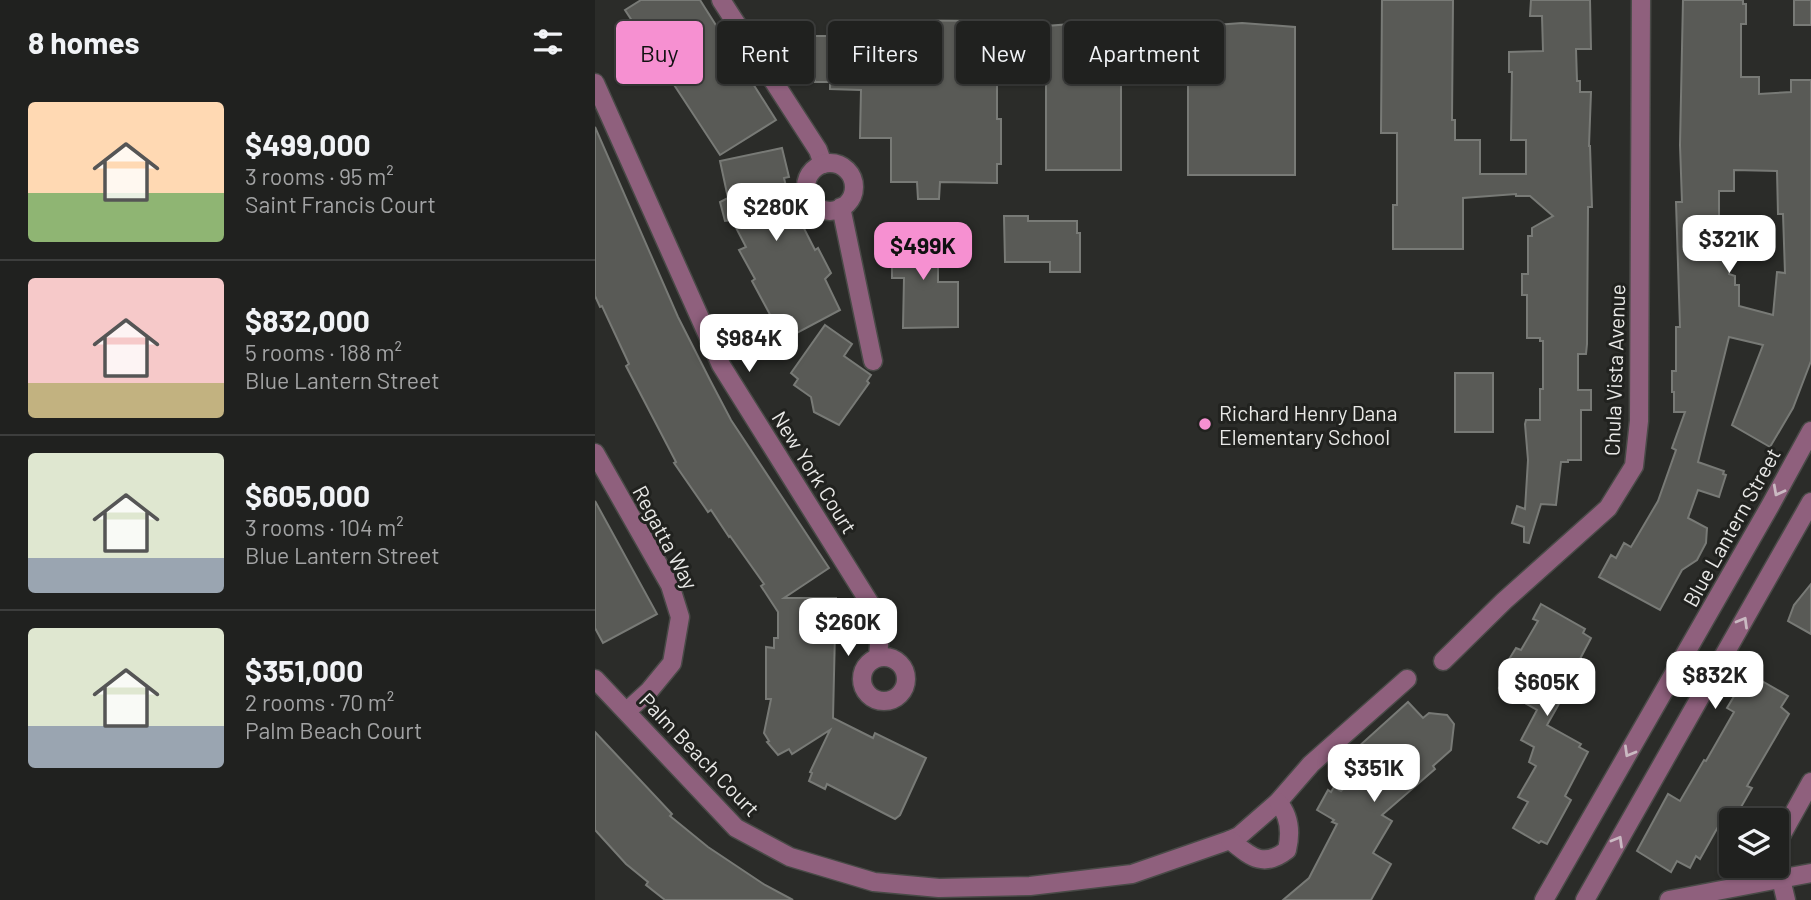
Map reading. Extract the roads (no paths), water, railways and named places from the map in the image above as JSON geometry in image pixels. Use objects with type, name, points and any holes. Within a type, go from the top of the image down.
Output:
[{"type":"street","points":[[721,0],[818,150],[823,164]]},
{"type":"street","name":"Chula Vista Avenue","points":[[1443,661],[1504,601],[1608,508],[1634,466],[1639,421],[1641,0]]},
{"type":"street","name":"New York Court","points":[[595,83],[721,365],[881,621],[878,657]]},
{"type":"street","points":[[823,164],[841,166],[853,180],[851,198],[841,207],[828,210],[819,208],[807,194],[809,176],[823,164]]},
{"type":"street","points":[[841,207],[873,361]]},
{"type":"street","name":"Blue Lantern Street","points":[[1544,900],[1811,431]]},
{"type":"street","name":"Regatta Way","points":[[595,453],[670,585],[680,617],[671,663],[649,691],[627,711]]},
{"type":"street","points":[[1585,900],[1811,502]]},
{"type":"street","name":"Palm Beach Court","points":[[595,679],[736,828],[790,858],[874,882],[939,888],[1030,886],[1132,874],[1230,840],[1239,836],[1278,802],[1311,764],[1401,684]]},
{"type":"street","points":[[1789,822],[1811,782]]},
{"type":"street","points":[[1230,840],[1245,853],[1261,860],[1277,858],[1287,850],[1290,838],[1289,823],[1278,802]]},
{"type":"street","points":[[1669,900],[1811,873]]},
{"type":"street","points":[[1754,885],[1758,878]]},
{"type":"street","points":[[1781,879],[1786,900]]},
{"type":"place","name":"Richard Henry Dana Elementary School","points":[[1205,424]]}]
